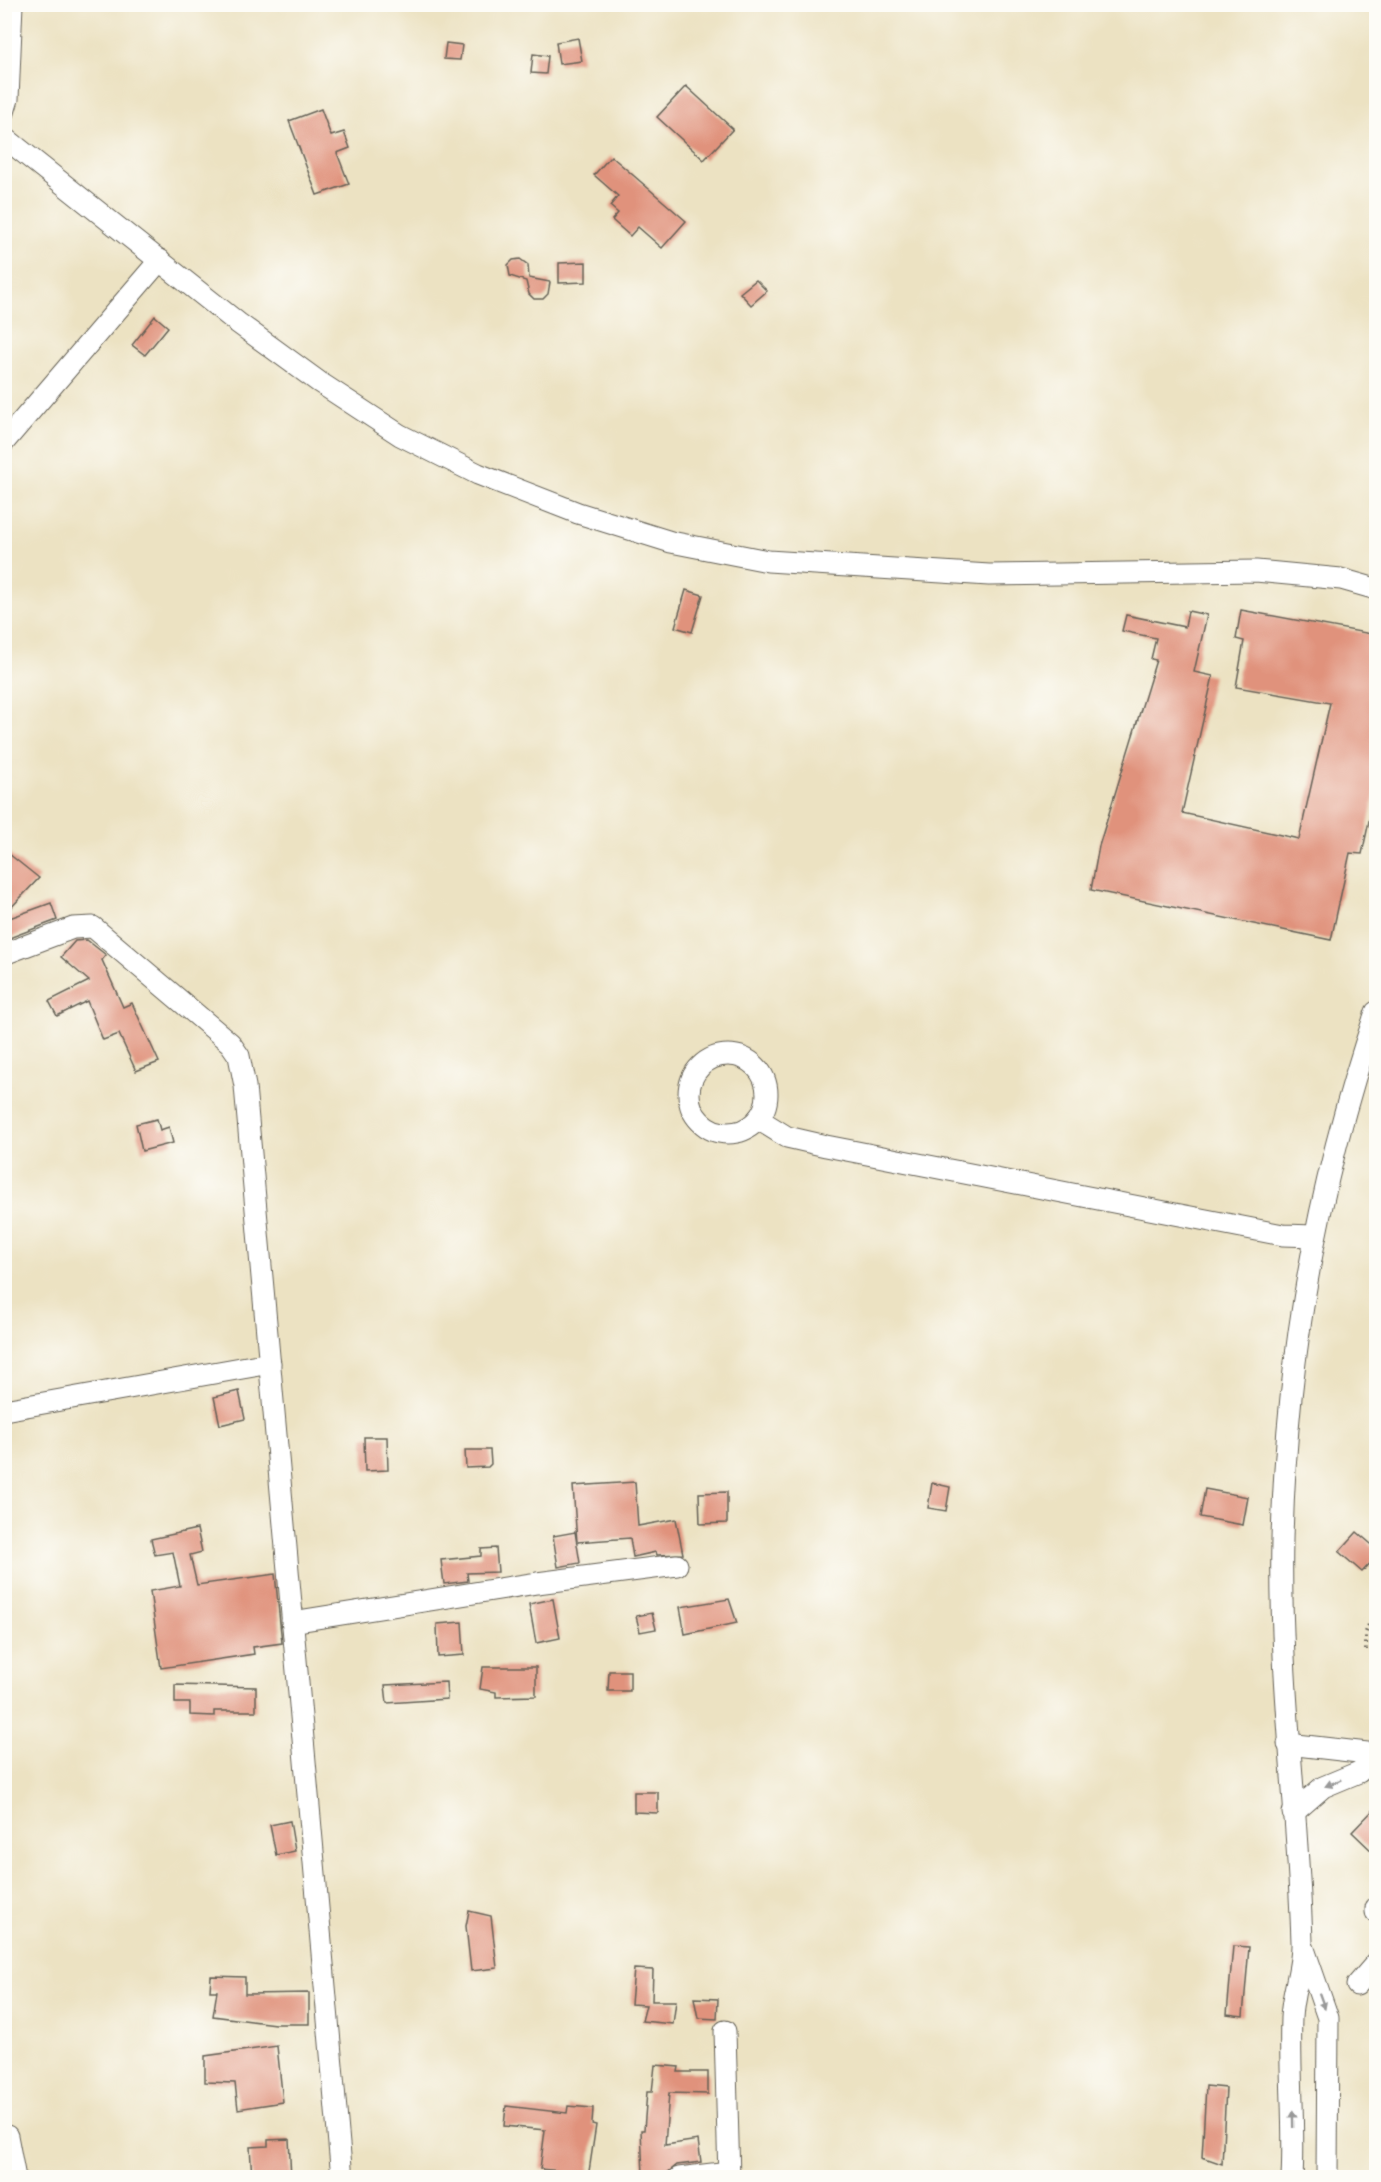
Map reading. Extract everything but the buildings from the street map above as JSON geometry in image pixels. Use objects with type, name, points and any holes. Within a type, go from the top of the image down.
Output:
[{"type":"street","points":[[4,112],[9,99],[12,4]]},
{"type":"street","points":[[4,137],[256,336],[319,382],[400,435],[478,474],[578,513],[671,542],[768,561],[988,575],[1256,571],[1341,579],[1377,589]]},
{"type":"street","points":[[4,442],[160,260]]},
{"type":"street","points":[[4,954],[73,928],[93,927],[230,1043],[239,1056],[245,1086],[342,2178]]},
{"type":"street","points":[[1292,2178],[1294,2138],[1291,2015],[1303,1946],[1282,1653],[1282,1539],[1289,1414],[1298,1332],[1315,1236],[1340,1133],[1377,1012]]},
{"type":"street","points":[[758,1119],[787,1137],[826,1146],[1283,1235],[1315,1236]]},
{"type":"street","points":[[4,1410],[270,1363]]},
{"type":"street","points":[[292,1622],[537,1582],[677,1565]]},
{"type":"street","points":[[1288,1744],[1377,1756]]},
{"type":"street","points":[[1293,1813],[1323,1787],[1359,1772],[1377,1756]]},
{"type":"street","points":[[1303,1946],[1328,2018],[1327,2178]]},
{"type":"street","points":[[1357,1985],[1377,1963]]},
{"type":"street","points":[[679,2178],[729,2175],[725,2031]]},
{"type":"street","points":[[7,2136],[15,2178]]},
{"type":"path","points":[[1366,1650],[1366,1632],[1377,1606]]}]
